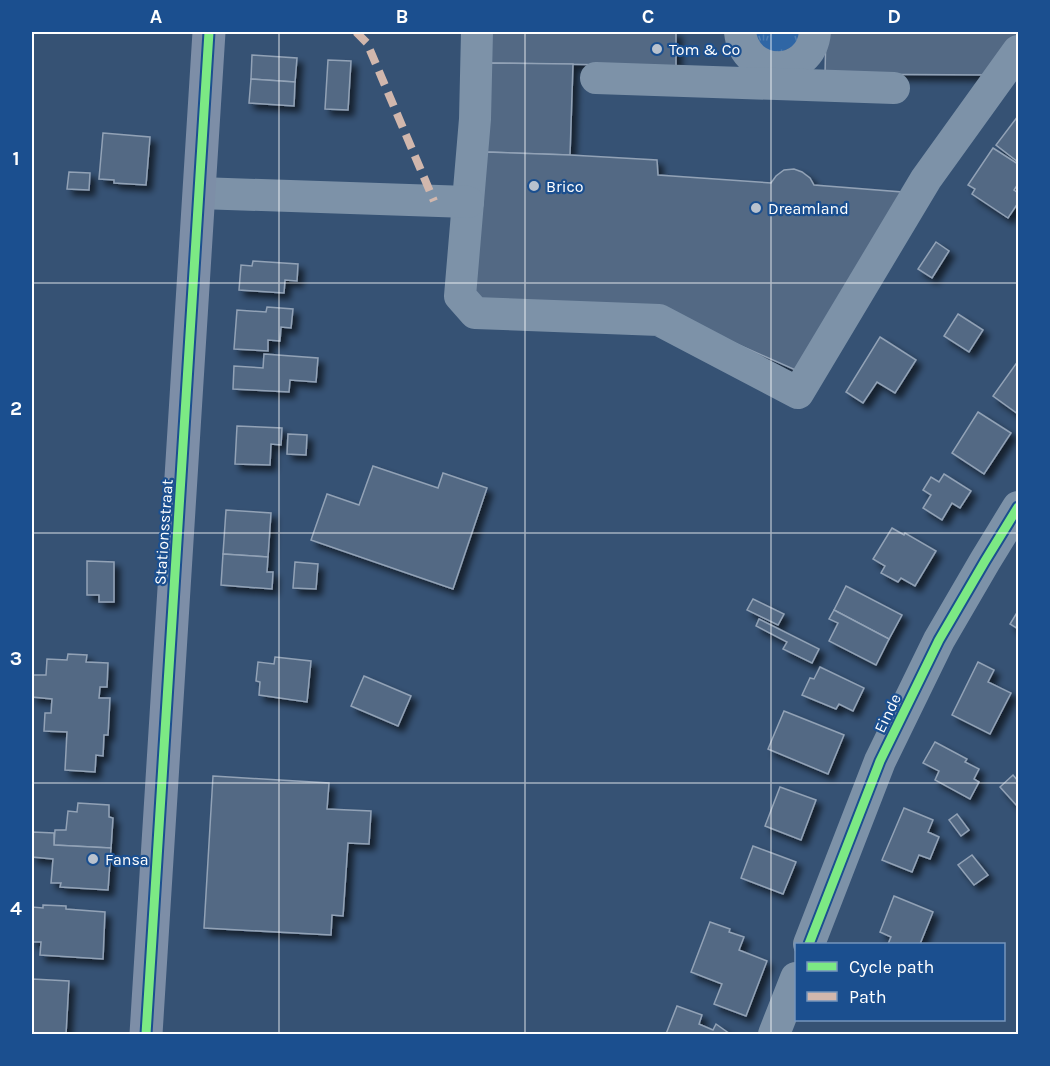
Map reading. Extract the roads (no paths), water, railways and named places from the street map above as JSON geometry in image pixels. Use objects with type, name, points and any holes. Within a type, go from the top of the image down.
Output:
[{"type":"main road","name":"Stationsstraat","points":[[146,1035],[209,32]]},
{"type":"street","points":[[477,32],[475,119],[460,296],[475,313],[659,320],[798,393],[926,179],[1018,51]]},
{"type":"street","points":[[740,32],[743,46],[751,57],[774,76]]},
{"type":"street","points":[[774,76],[806,54],[815,32]]},
{"type":"street","points":[[596,78],[774,76],[894,88]]},
{"type":"street","points":[[199,193],[468,202]]},
{"type":"street","name":"Einde","points":[[810,943],[880,761],[939,640],[1018,507]]},
{"type":"street","points":[[785,1006],[801,1035]]},
{"type":"place","name":"Tom & Co","points":[[657,49]]},
{"type":"place","name":"Brico","points":[[534,186]]},
{"type":"place","name":"Dreamland","points":[[756,208]]},
{"type":"place","name":"Fansa","points":[[93,859]]}]
